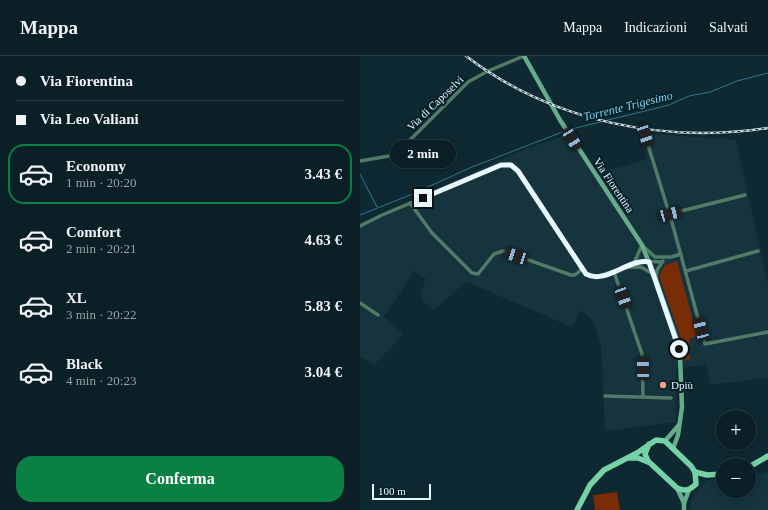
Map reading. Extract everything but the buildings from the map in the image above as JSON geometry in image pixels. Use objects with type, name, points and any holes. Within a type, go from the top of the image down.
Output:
[{"type":"main road","points":[[577,510],[596,478],[612,465],[628,458],[649,444],[656,440],[664,441],[695,472],[697,479],[696,484],[689,490],[677,488],[651,464],[645,454],[649,444]]},
{"type":"main road","points":[[756,463],[768,456]]},
{"type":"main road","points":[[628,458],[638,458],[651,464]]},
{"type":"main road","points":[[695,472],[707,475],[716,474]]},
{"type":"main road","points":[[697,479],[707,475]]},
{"type":"street","name":"Via Fiorentina","points":[[524,56],[560,120],[642,245],[654,274],[677,340],[680,357],[682,408],[680,424],[673,449]]},
{"type":"street","name":"Via di Caposelvi","points":[[360,161],[390,156],[406,144],[468,82],[488,71],[524,56]]},
{"type":"street","points":[[645,135],[670,214],[705,344],[768,332]]},
{"type":"street","points":[[360,226],[410,203],[501,165],[511,165],[518,171],[582,269],[592,277],[628,267],[641,267],[654,274]]},
{"type":"street","points":[[670,214],[745,195]]},
{"type":"street","points":[[410,203],[432,233],[472,273],[478,274],[494,254],[503,251],[571,275],[575,275],[582,269]]},
{"type":"street","points":[[628,267],[634,262],[642,245],[655,257],[665,258],[681,254]]},
{"type":"street","points":[[686,271],[758,251]]},
{"type":"street","points":[[641,267],[655,257]]},
{"type":"street","points":[[656,280],[656,270],[665,258]]},
{"type":"street","points":[[634,262],[661,262]]},
{"type":"street","points":[[614,272],[642,354],[643,398]]},
{"type":"street","points":[[360,303],[378,316]]},
{"type":"street","points":[[605,396],[671,398]]},
{"type":"street","points":[[664,441],[680,424]]},
{"type":"street","points":[[677,488],[684,503]]},
{"type":"street","points":[[684,510],[684,503],[689,490]]},
{"type":"shaded area","points":[[639,133],[736,140],[768,284],[768,378],[710,385],[706,364],[676,369],[676,422],[605,431],[601,346],[593,321],[581,310],[572,327],[466,282],[434,310],[424,302],[420,294],[426,279],[414,271],[384,317],[404,334],[374,365],[360,356],[360,224],[512,154],[568,134],[593,175],[647,159]]},
{"type":"shaded area","points":[[677,261],[697,336],[689,339],[690,360],[685,360],[681,339],[659,276],[665,265]]},
{"type":"shaded area","points":[[768,472],[768,510],[689,510],[692,498],[707,480],[716,479],[716,498],[756,498],[756,474]]},
{"type":"shaded area","points":[[617,492],[620,510],[595,510],[593,495]]},
{"type":"waterway","name":"Torrente Trigesimo","points":[[568,130],[669,105],[689,96],[710,92],[737,81],[768,73]]},
{"type":"waterway","name":"Torrente Trigesimo","points":[[360,215],[410,195],[472,167],[565,131]]},
{"type":"waterway","points":[[360,174],[377,207]]},
{"type":"railway","points":[[466,56],[499,78],[534,97],[571,112],[610,122],[649,129],[688,133],[728,132],[768,128]]},
{"type":"place","name":"Dpiù","points":[[663,385]]},
{"type":"route","points":[[423,198],[501,165],[511,165],[518,171],[586,274],[592,277],[598,276],[628,267],[634,262],[649,262],[671,322],[679,349]]}]
